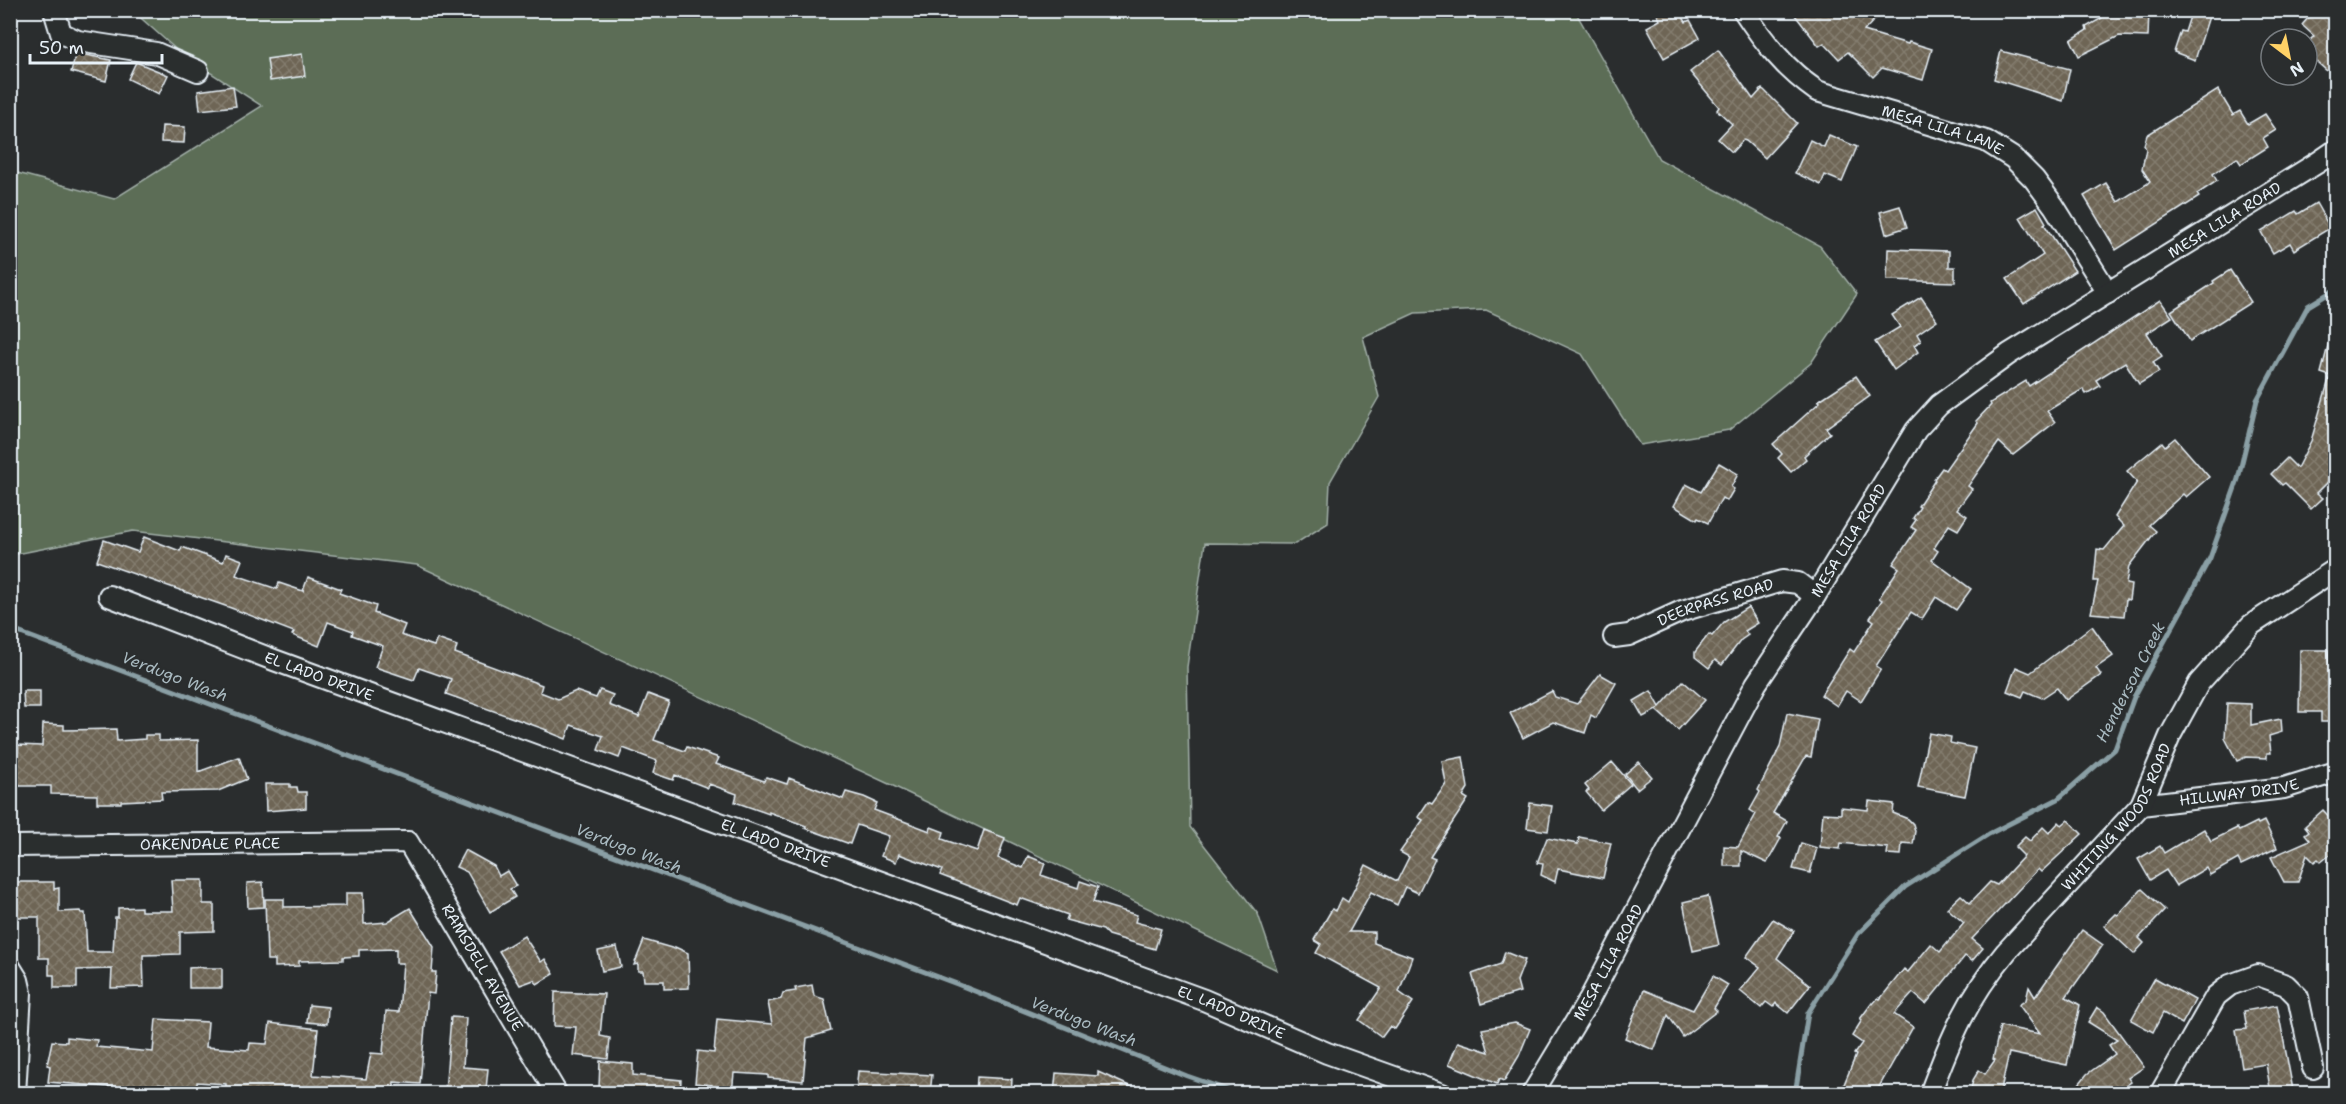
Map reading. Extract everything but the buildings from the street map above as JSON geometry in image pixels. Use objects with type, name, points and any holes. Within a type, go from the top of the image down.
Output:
[{"type":"street","points":[[54,10],[61,33],[78,41],[156,54],[198,71]]},
{"type":"street","name":"MESA LILA LANE","points":[[1743,10],[1772,51],[1794,76],[1816,91],[1986,141],[2013,158],[2034,179],[2054,206],[2108,293]]},
{"type":"street","name":"MESA LILA ROAD","points":[[1532,1094],[1590,998],[1756,684],[1815,596],[1916,430],[1939,405],[2009,354],[2336,150]]},
{"type":"street","name":"WHITING WOODS ROAD","points":[[1930,1094],[1950,1040],[1971,999],[1987,975],[2141,805],[2170,736],[2199,683],[2251,625],[2336,569]]},
{"type":"street","name":"DEERPASS ROAD","points":[[1614,637],[1629,635],[1682,611],[1782,581],[1798,583],[1815,596]]},
{"type":"street","name":"EL LADO DRIVE","points":[[109,596],[297,668],[1204,999],[1327,1053],[1442,1094]]},
{"type":"street","name":"HILLWAY DRIVE","points":[[2141,805],[2284,788],[2336,772]]},
{"type":"street","name":"OAKENDALE PLACE","points":[[10,846],[408,842]]},
{"type":"street","name":"RAMSDELL AVENUE","points":[[408,842],[557,1094]]},
{"type":"street","points":[[10,967],[18,980],[21,993],[15,1094]]},
{"type":"street","points":[[2160,1094],[2216,996],[2230,985],[2258,975],[2286,985],[2298,997],[2313,1068]]},
{"type":"green space","points":[[133,11],[1575,11],[1659,159],[1820,246],[1857,294],[1811,363],[1729,430],[1640,445],[1582,354],[1486,310],[1415,313],[1363,337],[1379,397],[1330,482],[1328,523],[1295,544],[1205,543],[1187,667],[1190,827],[1258,914],[1277,970],[889,784],[417,565],[133,531],[11,555],[10,171],[114,199],[262,106],[180,53]]},
{"type":"waterway","name":"Henderson Creek","points":[[1795,1094],[1808,1013],[1858,934],[1905,887],[1989,834],[2058,799],[2115,749],[2134,697],[2210,558],[2238,479],[2257,400],[2308,306],[2336,289]]},
{"type":"waterway","name":"Verdugo Wash","points":[[10,629],[957,984],[1187,1076],[1239,1094]]}]
